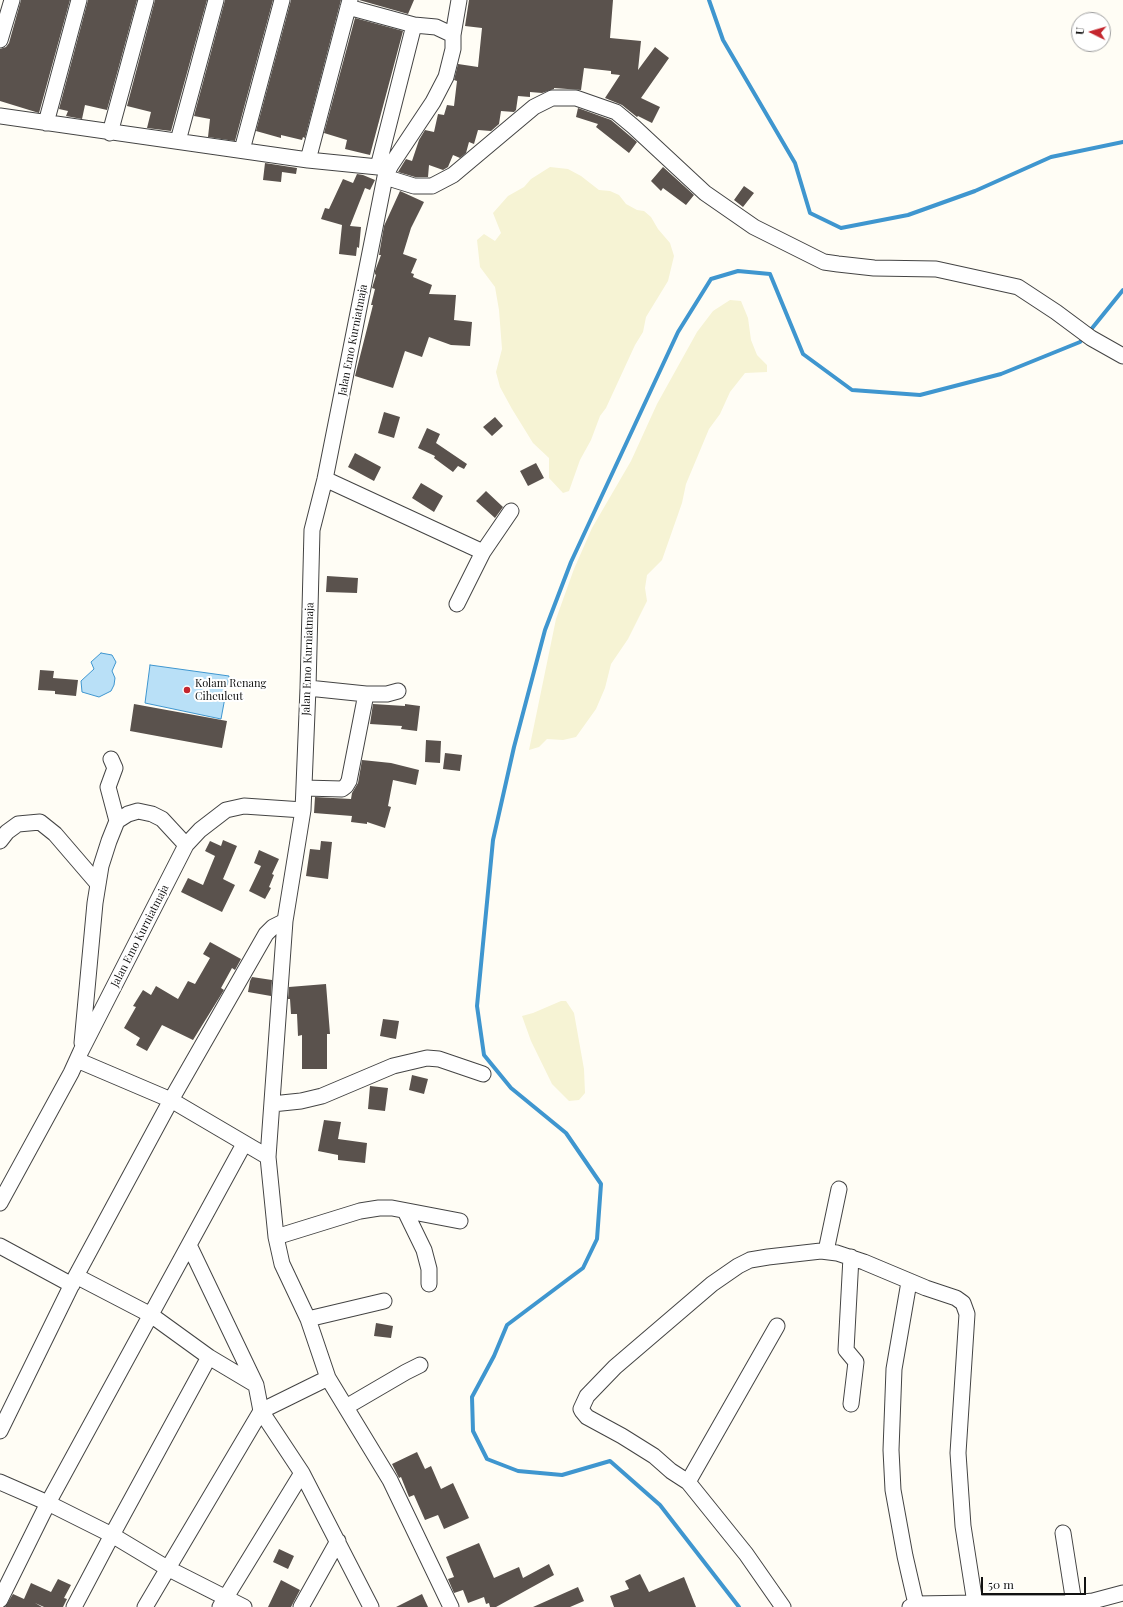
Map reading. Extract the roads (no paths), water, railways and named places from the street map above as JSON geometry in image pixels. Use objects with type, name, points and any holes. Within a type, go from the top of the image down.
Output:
[{"type":"street","points":[[0,40],[12,0]]},
{"type":"street","points":[[46,123],[79,0]]},
{"type":"street","points":[[110,133],[146,0]]},
{"type":"street","points":[[178,141],[216,0]]},
{"type":"street","points":[[242,150],[282,0]]},
{"type":"street","name":"Jalan Emo Kurniatmaja","points":[[0,1203],[79,1056],[186,845],[200,830],[226,810],[244,806],[303,810],[312,530],[325,479],[385,170],[433,102],[446,77],[453,49],[459,0]]},
{"type":"street","points":[[308,160],[349,4],[414,25],[436,28],[454,35]]},
{"type":"street","points":[[385,170],[414,25]]},
{"type":"street","points":[[0,116],[110,133],[385,170],[414,186],[432,186],[453,175],[499,134],[534,107],[552,98],[576,98],[616,112],[640,132],[704,193],[754,227],[824,262],[874,268],[936,269],[1011,285],[1023,289],[1090,338],[1123,356]]},
{"type":"street","points":[[325,479],[483,552]]},
{"type":"street","points":[[457,604],[483,552],[511,511]]},
{"type":"street","points":[[308,688],[366,694],[386,694],[398,691]]},
{"type":"street","points":[[304,788],[342,789],[346,786],[349,781],[366,694]]},
{"type":"street","points":[[111,759],[115,768],[108,787],[117,821]]},
{"type":"street","points":[[303,810],[285,922],[268,1157],[276,1237],[282,1264],[308,1319],[328,1378],[390,1480],[450,1607]]},
{"type":"street","points":[[186,845],[162,819],[152,814],[138,811],[128,814],[117,821],[109,841],[95,902],[79,1056],[171,1100],[268,1157]]},
{"type":"street","points":[[0,841],[7,832],[18,824],[40,822],[60,838],[98,884]]},
{"type":"street","points":[[0,1431],[74,1281],[171,1100],[266,934],[273,927],[285,922]]},
{"type":"street","points":[[272,1104],[301,1101],[322,1096],[393,1066],[427,1058],[439,1059],[484,1074]]},
{"type":"street","points":[[0,1600],[48,1504],[244,1144]]},
{"type":"street","points":[[826,1251],[839,1189]]},
{"type":"street","points":[[276,1237],[360,1211],[386,1208],[460,1221]]},
{"type":"street","points":[[405,1211],[424,1250],[429,1269],[429,1284]]},
{"type":"street","points":[[189,1244],[256,1385],[261,1411],[302,1473],[371,1607]]},
{"type":"street","points":[[0,1246],[74,1281],[151,1314],[209,1357],[256,1385]]},
{"type":"street","points":[[783,1607],[746,1554],[688,1482],[671,1471],[654,1456],[587,1417],[582,1411],[583,1402],[598,1383],[615,1367],[712,1284],[738,1266],[750,1260],[826,1251],[851,1257],[909,1282],[956,1298],[963,1303],[967,1310],[958,1453],[963,1526],[975,1603]]},
{"type":"street","points":[[851,1257],[846,1350],[856,1362],[851,1404]]},
{"type":"street","points":[[909,1282],[894,1369],[891,1450],[893,1490],[913,1605],[975,1603],[1074,1603],[1094,1601],[1123,1593]]},
{"type":"street","points":[[308,1319],[384,1301]]},
{"type":"street","points":[[688,1482],[777,1326]]},
{"type":"street","points":[[74,1607],[209,1357]]},
{"type":"street","points":[[346,1408],[420,1365]]},
{"type":"street","points":[[145,1607],[261,1411],[328,1378]]},
{"type":"street","points":[[223,1602],[302,1473]]},
{"type":"street","points":[[0,1482],[112,1535],[223,1602],[244,1607]]},
{"type":"street","points":[[1063,1533],[1074,1603]]},
{"type":"street","points":[[301,1607],[338,1541]]},
{"type":"water","points":[[101,653],[112,655],[116,662],[112,671],[115,678],[114,685],[111,691],[99,697],[82,692],[81,681],[94,669],[91,662]]},
{"type":"water","name":"Kolam Renang Ciheuleut","points":[[150,665],[229,676],[221,719],[145,703]]},
{"type":"waterway","points":[[709,0],[723,40],[795,163],[810,213],[841,228],[908,215],[975,191],[1051,157],[1123,142]]},
{"type":"waterway","points":[[739,1607],[660,1505],[610,1461],[562,1475],[518,1471],[487,1459],[473,1431],[472,1397],[494,1356],[507,1325],[583,1268],[597,1239],[601,1184],[566,1133],[511,1088],[484,1055],[477,1006],[493,840],[514,747],[545,630],[571,562],[678,332],[711,279],[738,271],[770,274],[803,354],[852,390],[920,395],[1001,374],[1080,342],[1084,337]]},
{"type":"waterway","points":[[1089,332],[1123,290]]},
{"type":"place","name":"Kolam Renang Ciheuleut","points":[[187,690]]}]
